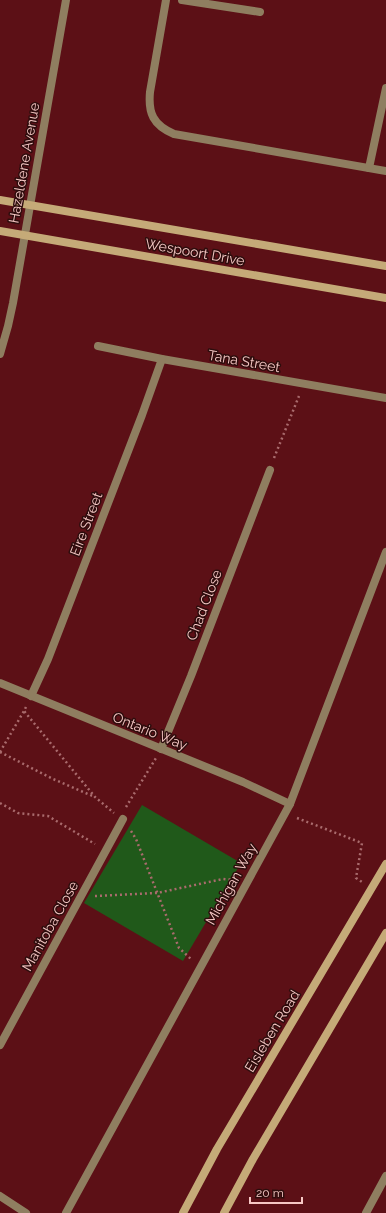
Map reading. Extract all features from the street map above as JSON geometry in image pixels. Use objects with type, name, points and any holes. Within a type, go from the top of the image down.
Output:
[{"type":"main road","name":"Wespoort Drive","points":[[0,200],[386,266]]},
{"type":"main road","name":"Wespoort Drive","points":[[0,231],[386,298]]},
{"type":"main road","name":"Eisleben Road","points":[[183,1213],[217,1149],[386,864]]},
{"type":"main road","points":[[224,1213],[253,1159],[386,933]]},
{"type":"street","name":"Hazeldene Avenue","points":[[0,354],[13,302],[66,0]]},
{"type":"street","points":[[166,0],[150,92],[149,107],[154,120],[160,127],[174,134],[386,171]]},
{"type":"street","points":[[182,0],[260,12]]},
{"type":"street","points":[[369,168],[386,88]]},
{"type":"street","name":"Tana Street","points":[[98,346],[162,359],[386,398]]},
{"type":"street","name":"Eire Street","points":[[31,696],[51,651],[139,423],[162,359]]},
{"type":"street","name":"Chad Close","points":[[161,749],[191,676],[270,470]]},
{"type":"street","name":"Michigan Way","points":[[66,1213],[290,804],[386,552]]},
{"type":"street","name":"Ontario Way","points":[[0,683],[243,782],[290,804]]},
{"type":"street","name":"Manitoba Close","points":[[0,1045],[123,819]]},
{"type":"street","points":[[366,1213],[386,1176]]},
{"type":"street","points":[[0,1196],[26,1213]]},
{"type":"path","points":[[270,470],[303,384]]},
{"type":"path","points":[[31,696],[0,752],[53,779],[95,797]]},
{"type":"path","points":[[24,711],[95,797],[123,819],[136,839],[179,948],[200,968]]},
{"type":"path","points":[[123,819],[126,808],[161,749]]},
{"type":"path","points":[[0,803],[18,813],[48,816],[106,850]]},
{"type":"path","points":[[285,812],[293,817],[362,843],[356,878],[372,887]]},
{"type":"path","points":[[84,892],[94,896],[157,892],[223,879],[247,882]]},
{"type":"green space","points":[[142,805],[241,863],[183,961],[84,903]]}]
